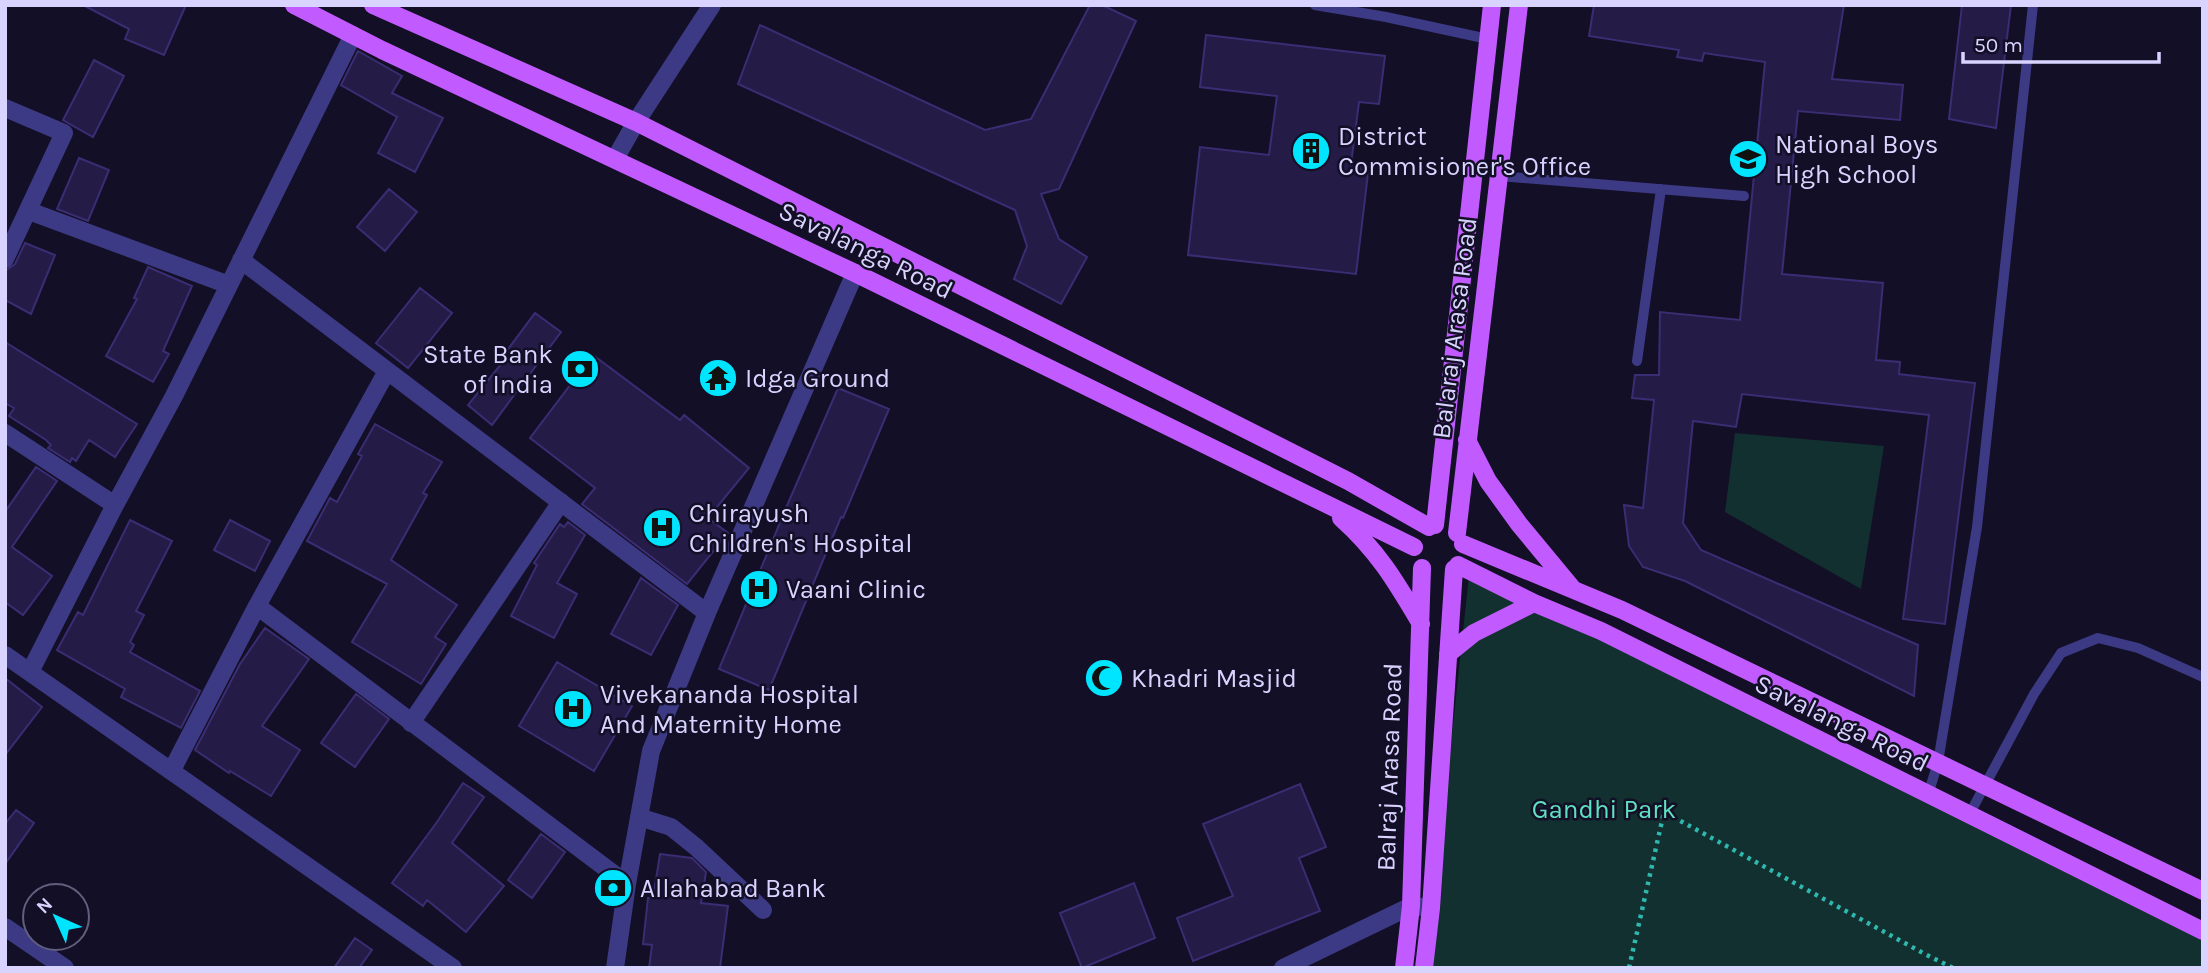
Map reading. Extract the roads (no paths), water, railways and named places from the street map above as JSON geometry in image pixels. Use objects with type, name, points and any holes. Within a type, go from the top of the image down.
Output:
[{"type":"main road","name":"Savalanga Road","points":[[294,5],[855,273],[1414,547]]},
{"type":"main road","name":"Savalanga Road","points":[[373,5],[636,122],[1348,481],[1432,526]]},
{"type":"main road","name":"Balaraj Arasa Road","points":[[1432,526],[1492,5]]},
{"type":"main road","name":"Balaraj Arasa Road","points":[[1460,538],[1467,440],[1519,5]]},
{"type":"main road","points":[[1467,440],[1488,481],[1519,524],[1574,590]]},
{"type":"main road","points":[[1325,503],[1365,540],[1387,567],[1420,624]]},
{"type":"main road","points":[[1424,968],[1432,908],[1456,567],[1462,558],[1460,538],[1443,525],[1432,526],[1419,535],[1414,555],[1422,568],[1438,574],[1456,567]]},
{"type":"main road","name":"Savalanga Road","points":[[1460,538],[1622,610],[2203,891]]},
{"type":"main road","name":"Savalanga Road","points":[[1456,567],[1601,631],[2203,932]]},
{"type":"main road","name":"Balraj Arasa Road","points":[[1404,968],[1411,906],[1422,568]]},
{"type":"main road","points":[[1448,654],[1474,633],[1534,603]]},
{"type":"street","points":[[615,159],[712,5]]},
{"type":"street","points":[[30,672],[174,396],[353,35]]},
{"type":"street","points":[[5,108],[64,134],[5,259]]},
{"type":"street","points":[[29,211],[229,285]]},
{"type":"street","points":[[242,260],[707,613]]},
{"type":"street","points":[[615,968],[651,751],[707,613],[855,273]]},
{"type":"street","points":[[172,770],[257,606],[387,370]]},
{"type":"street","points":[[5,433],[115,505]]},
{"type":"street","points":[[411,723],[561,502]]},
{"type":"street","points":[[257,606],[627,884]]},
{"type":"street","points":[[5,655],[453,968]]},
{"type":"street","points":[[639,817],[671,827],[763,910]]},
{"type":"street","points":[[1283,968],[1411,906],[1432,908]]},
{"type":"street","points":[[5,926],[65,968]]},
{"type":"lane","points":[[1315,5],[1488,39]]},
{"type":"lane","points":[[1928,795],[1938,762],[1977,527],[2033,5]]},
{"type":"lane","points":[[1499,176],[1744,196]]},
{"type":"lane","points":[[1637,361],[1661,189]]},
{"type":"lane","points":[[1969,815],[2034,694],[2062,653],[2098,638],[2138,648],[2203,677]]},
{"type":"place","name":"District Commisioner's Office","points":[[1311,151]]},
{"type":"place","name":"National Boys High School","points":[[1748,159]]},
{"type":"place","name":"State Bank of India","points":[[580,369]]},
{"type":"place","name":"Idga Ground","points":[[718,378]]},
{"type":"place","name":"Chirayush Children's Hospital","points":[[662,528]]},
{"type":"place","name":"Vaani Clinic","points":[[759,589]]},
{"type":"place","name":"Khadri Masjid","points":[[1104,678]]},
{"type":"place","name":"Vivekananda Hospital And Maternity Home","points":[[573,709]]},
{"type":"place","name":"Allahabad Bank","points":[[613,888]]},
{"type":"park label","name":"Gandhi Park","points":[[1604,809]]}]
